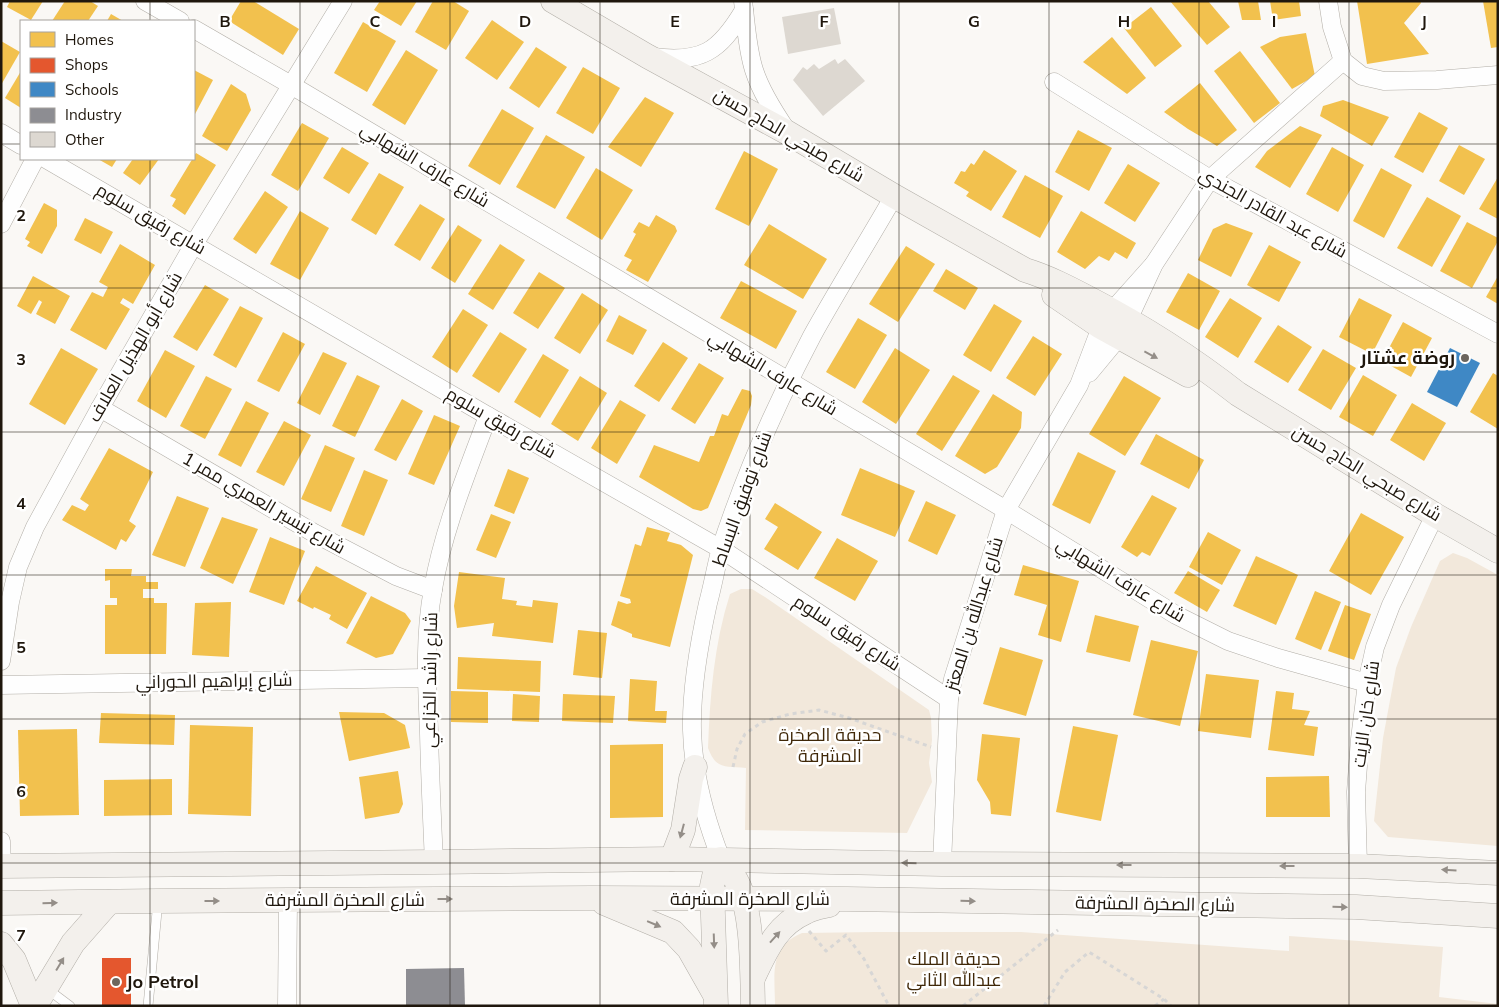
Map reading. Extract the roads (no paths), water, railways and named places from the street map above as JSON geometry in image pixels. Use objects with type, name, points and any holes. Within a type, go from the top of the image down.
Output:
[{"type":"main road","name":"شارع صبحي الحاج حسن","points":[[553,1],[647,56],[788,133],[1024,270],[1047,277],[1115,324],[1215,376],[1238,394],[1435,515],[1498,551]]},
{"type":"main road","points":[[672,858],[683,830],[691,779],[695,767]]},
{"type":"main road","name":"شارع الصخرة المشرفة","points":[[2,866],[672,858],[942,864],[1358,866],[1498,873]]},
{"type":"main road","points":[[716,1001],[712,900],[715,872],[721,859],[739,884],[744,899],[748,923],[752,1006]]},
{"type":"main road","points":[[593,898],[673,932],[689,949],[716,1001]]},
{"type":"main road","name":"شارع الصخرة المشرفة","points":[[1,903],[593,898],[712,900],[847,899],[1356,907],[1498,916]]},
{"type":"main road","points":[[752,980],[769,944],[786,924],[806,912],[847,899]]},
{"type":"main road","points":[[1,944],[14,960],[38,1000],[73,943],[109,902]]},
{"type":"street","points":[[145,1],[178,20]]},
{"type":"street","name":"شارع أبو الهذيل العلاف","points":[[1,660],[10,602],[18,567],[35,527],[100,408],[194,244],[344,1]]},
{"type":"street","points":[[1328,1],[1332,28],[1343,62],[1362,76],[1384,81],[1437,80],[1498,75]]},
{"type":"street","points":[[647,56],[680,59],[711,50],[723,41],[734,28],[743,6]]},
{"type":"street","points":[[743,6],[754,69],[766,98],[788,133]]},
{"type":"street","name":"شارع عارف الشهابي","points":[[195,30],[1006,510],[1176,615],[1228,641],[1278,658],[1367,683]]},
{"type":"street","name":"شارع عبدالله بن المعتز","points":[[942,864],[949,699],[953,679],[1006,510],[1115,324],[1210,179],[1343,62]]},
{"type":"street","name":"شارع عبد القادر الجندي","points":[[1054,82],[1210,179],[1498,334]]},
{"type":"street","points":[[1,134],[20,144]]},
{"type":"street","points":[[1,224],[34,160]]},
{"type":"street","name":"شارع رفيق سلوم","points":[[48,160],[721,549],[949,699]]},
{"type":"street","name":"شارع توفيق البساط","points":[[721,859],[708,823],[695,767],[692,730],[693,696],[702,633],[721,549],[763,438],[788,382],[813,335],[894,196]]},
{"type":"street","name":"شارع تيسير العمري ممر 1","points":[[100,408],[314,533],[396,576],[432,590]]},
{"type":"street","name":"شارع راشد الخزاعي","points":[[434,862],[426,678],[432,590],[444,539],[488,416]]},
{"type":"street","name":"شارع خان الزيت","points":[[1358,866],[1356,792],[1367,683],[1375,647],[1391,605],[1435,515]]},
{"type":"street","name":"شارع إبراهيم الحوراني","points":[[1,685],[426,678]]},
{"type":"street","points":[[1,841],[2,866]]},
{"type":"street","points":[[287,1006],[288,900]]},
{"type":"lane","points":[[148,1006],[158,901]]},
{"type":"lane","points":[[38,1000],[70,1006]]},
{"type":"place","name":"روضة عشتار","points":[[1465,358]]},
{"type":"place","name":"Jo Petrol","points":[[116,982]]},
{"type":"park label","name":"حديقة الصخرة المشرفة","points":[[830,745]]},
{"type":"park label","name":"حديقة الملك عبدالله الثاني","points":[[954,970]]}]
